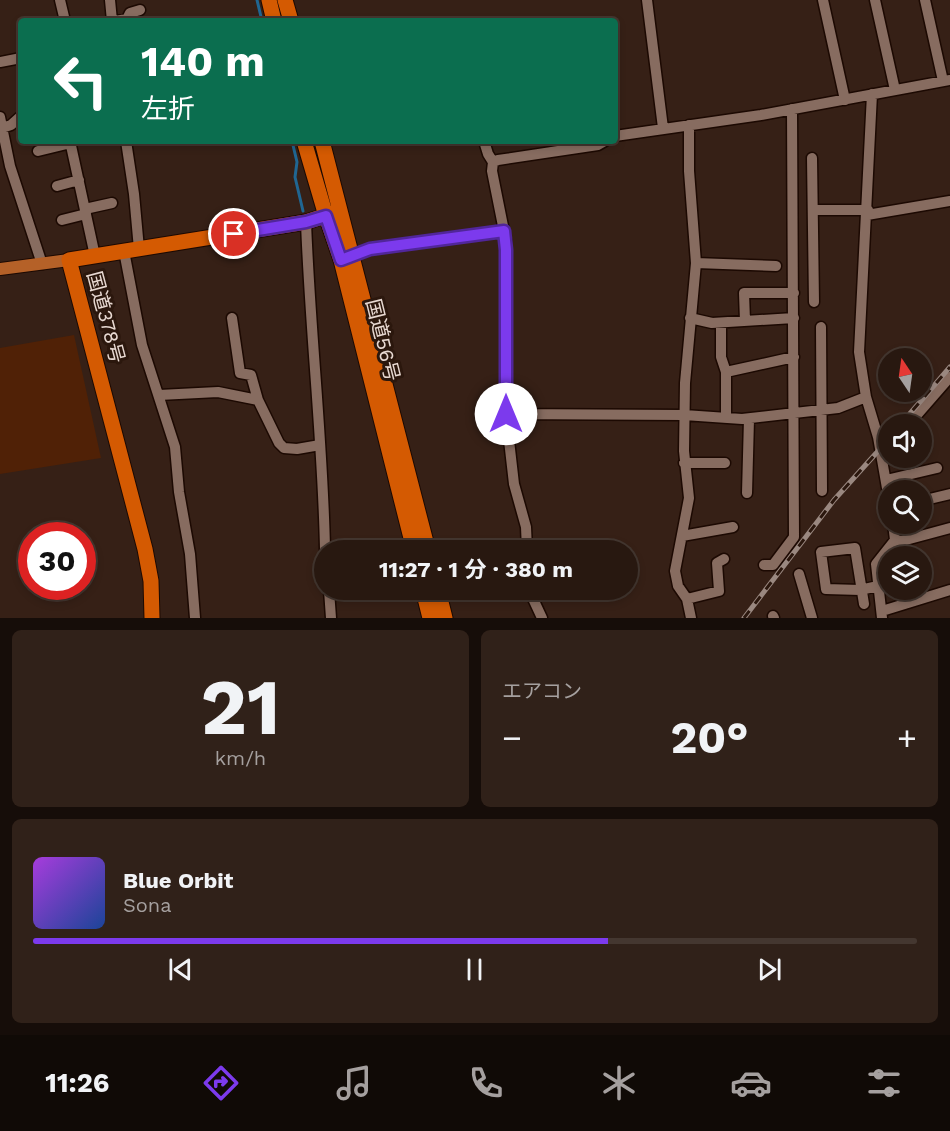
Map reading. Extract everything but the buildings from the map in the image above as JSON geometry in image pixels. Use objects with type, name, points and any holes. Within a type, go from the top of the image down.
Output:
[{"type":"highway","points":[[269,0],[273,18]]},
{"type":"highway","points":[[285,0],[290,18]]},
{"type":"highway","name":"国道56号","points":[[305,144],[333,214],[347,259],[425,540]]},
{"type":"highway","name":"国道56号","points":[[322,144],[333,214]]},
{"type":"highway","name":"国道378号","points":[[152,618],[151,581],[145,549],[69,260],[306,222],[333,214]]},
{"type":"highway","name":"国道56号","points":[[347,259],[412,540]]},
{"type":"highway","points":[[426,600],[430,618]]},
{"type":"highway","points":[[440,600],[445,618]]},
{"type":"main road","points":[[0,269],[69,260]]},
{"type":"street","points":[[60,0],[64,18]]},
{"type":"street","points":[[110,0],[113,18]]},
{"type":"street","points":[[646,0],[663,128]]},
{"type":"street","points":[[823,0],[845,99]]},
{"type":"street","points":[[875,0],[895,90]]},
{"type":"street","points":[[618,136],[792,109],[947,81],[925,0]]},
{"type":"street","points":[[128,18],[130,13],[140,10]]},
{"type":"street","points":[[0,62],[18,59]]},
{"type":"street","points":[[872,94],[859,352],[866,397],[878,432]]},
{"type":"street","points":[[764,565],[772,565],[794,537],[792,109]]},
{"type":"street","points":[[18,119],[11,125],[1,122],[10,166],[42,264]]},
{"type":"street","points":[[689,125],[689,171],[696,263],[684,415],[684,463],[689,498],[675,571],[678,586],[687,599],[691,618]]},
{"type":"street","points":[[38,151],[64,144]]},
{"type":"street","points":[[71,144],[95,256]]},
{"type":"street","points":[[126,144],[134,194],[132,250],[142,345],[175,447],[179,492],[190,554],[195,618]]},
{"type":"street","points":[[485,144],[493,162],[492,171],[506,250],[506,414],[514,484],[526,527],[527,540]]},
{"type":"street","points":[[549,144],[550,153]]},
{"type":"street","points":[[493,162],[600,144]]},
{"type":"street","points":[[812,159],[814,302]]},
{"type":"street","points":[[57,186],[79,180]]},
{"type":"street","points":[[813,210],[867,213],[950,201]]},
{"type":"street","points":[[62,220],[112,203]]},
{"type":"street","points":[[306,222],[309,309],[320,445],[325,540]]},
{"type":"street","points":[[347,259],[370,249],[504,231]]},
{"type":"street","points":[[696,263],[776,266]]},
{"type":"street","points":[[745,321],[744,293],[794,292]]},
{"type":"street","points":[[232,318],[240,373],[251,375],[258,400],[279,443],[284,448],[320,445]]},
{"type":"street","points":[[690,318],[721,323],[794,318]]},
{"type":"street","points":[[721,323],[721,357],[726,372],[726,418]]},
{"type":"street","points":[[821,327],[822,491]]},
{"type":"street","points":[[726,372],[794,357]]},
{"type":"street","points":[[918,414],[950,377]]},
{"type":"street","points":[[159,394],[218,392],[258,400]]},
{"type":"street","points":[[506,414],[684,415],[749,418],[838,408],[866,397]]},
{"type":"street","points":[[747,493],[749,418]]},
{"type":"street","points":[[684,463],[726,464]]},
{"type":"street","points":[[886,468],[886,480],[937,468]]},
{"type":"street","points":[[932,498],[950,494]]},
{"type":"street","points":[[682,536],[733,527]]},
{"type":"street","points":[[896,540],[902,541],[950,528]]},
{"type":"street","points":[[895,534],[896,540]]},
{"type":"street","points":[[891,546],[896,540]]},
{"type":"street","points":[[864,604],[860,590],[855,548],[820,552],[826,589],[860,590],[878,586],[876,564],[878,562]]},
{"type":"street","points":[[687,599],[719,591],[717,563],[724,559]]},
{"type":"street","points":[[799,574],[812,618]]},
{"type":"street","points":[[879,600],[881,616],[950,590]]},
{"type":"street","points":[[330,600],[331,618]]},
{"type":"street","points":[[534,600],[542,618]]},
{"type":"shaded area","points":[[74,335],[101,458],[0,474],[0,348]]},
{"type":"waterway","points":[[257,0],[261,18]]},
{"type":"waterway","points":[[293,144],[297,162],[295,177],[303,211]]},
{"type":"railway","points":[[910,414],[950,367]]},
{"type":"railway","points":[[744,618],[834,500],[878,451]]},
{"type":"route","points":[[234,234],[306,222],[326,216],[341,260],[370,249],[504,231],[506,242],[506,414]]}]
